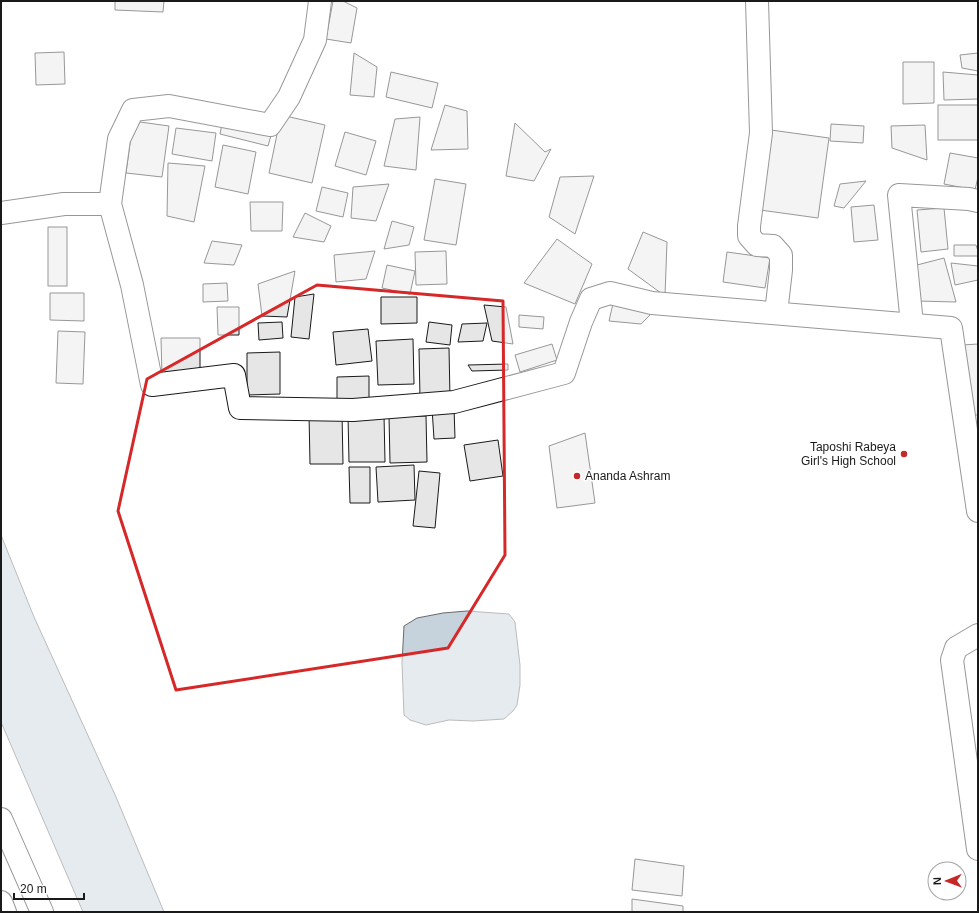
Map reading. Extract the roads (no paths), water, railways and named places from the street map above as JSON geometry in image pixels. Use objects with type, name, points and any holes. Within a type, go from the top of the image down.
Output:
[{"type":"main road","points":[[320,1],[315,40],[289,97],[270,124],[169,106],[133,110],[119,139],[110,204],[132,285],[152,385],[234,375],[240,408],[353,410],[454,402],[564,373],[581,322],[591,299],[610,293],[652,303],[951,328],[978,511]]},
{"type":"main road","points":[[757,1],[761,133],[749,236],[757,245],[773,246],[781,255],[781,270],[776,313]]},
{"type":"main road","points":[[912,324],[899,195],[969,199],[978,201]]},
{"type":"main road","points":[[1,213],[64,204],[110,204]]},
{"type":"main road","points":[[978,635],[956,648],[952,660],[978,849]]},
{"type":"main road","points":[[1,818],[42,912]]},
{"type":"main road","points":[[1,902],[5,912]]},
{"type":"place","name":"Taposhi Rabeya Girl's High School","points":[[904,454]]},
{"type":"place","name":"Ananda Ashram","points":[[577,476]]}]
